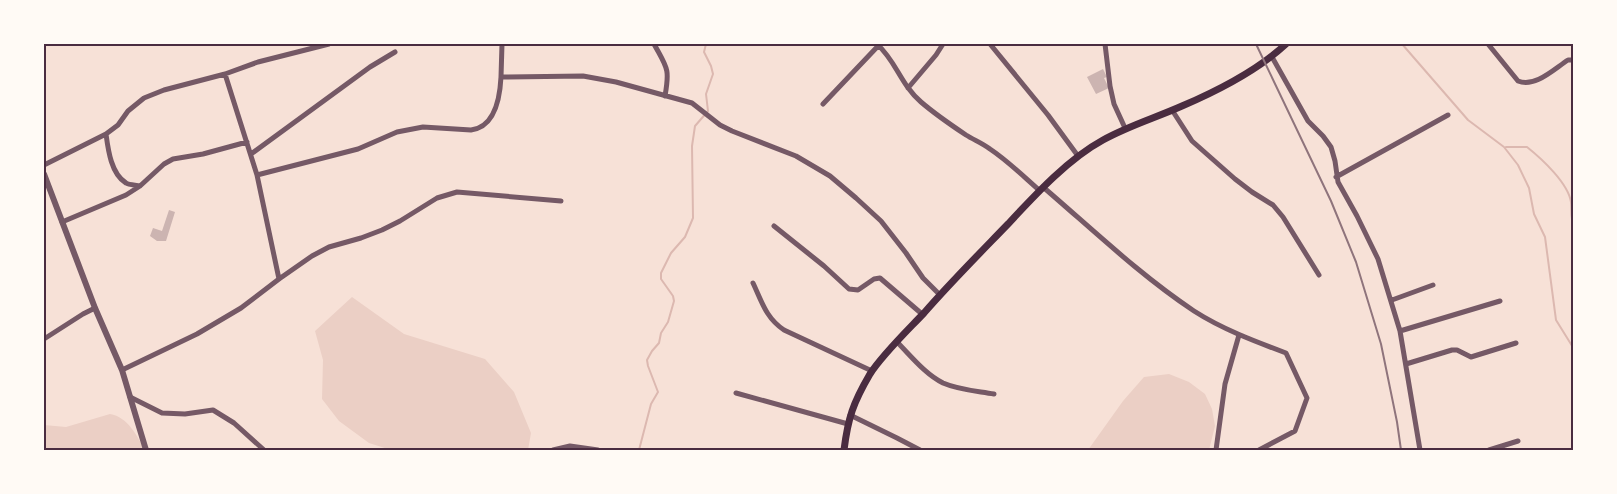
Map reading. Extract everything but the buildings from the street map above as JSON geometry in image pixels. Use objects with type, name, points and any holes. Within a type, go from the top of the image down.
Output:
[{"type":"main road","points":[[844,450],[850,416],[872,371],[922,314],[1041,189],[1078,156],[1100,141],[1125,128],[1216,90],[1272,57],[1286,44]]},
{"type":"street","points":[[44,165],[105,134],[118,125],[128,111],[144,98],[258,62],[329,44]]},
{"type":"street","points":[[257,175],[358,149],[397,132],[423,128],[479,129],[493,114],[498,102],[502,44]]},
{"type":"street","points":[[654,44],[668,70],[665,96]]},
{"type":"street","points":[[823,104],[878,44],[891,58],[908,88],[920,101],[967,136],[1007,161],[1143,273],[1194,311],[1239,335],[1286,353],[1307,398],[1294,431],[1259,450]]},
{"type":"street","points":[[908,88],[943,44]]},
{"type":"street","points":[[990,44],[1078,156]]},
{"type":"street","points":[[1105,44],[1114,104],[1125,128]]},
{"type":"street","points":[[1488,44],[1518,81],[1524,84],[1531,83],[1568,60],[1574,62]]},
{"type":"street","points":[[251,154],[370,67],[395,52]]},
{"type":"street","points":[[1272,57],[1308,121],[1331,147],[1336,177],[1378,259],[1400,331],[1420,450]]},
{"type":"street","points":[[225,74],[257,175],[279,279]]},
{"type":"street","points":[[501,77],[583,76],[616,82],[692,102],[720,125],[805,161],[830,176],[880,221],[923,278],[940,295]]},
{"type":"street","points":[[1172,110],[1192,141],[1234,179],[1273,205],[1319,275]]},
{"type":"street","points":[[1336,177],[1448,115]]},
{"type":"street","points":[[105,134],[108,153],[115,171],[126,183],[140,186]]},
{"type":"street","points":[[62,222],[126,195],[173,159],[203,154],[247,142]]},
{"type":"street","points":[[44,174],[95,308],[122,369],[146,450]]},
{"type":"street","points":[[122,369],[224,319],[328,247],[382,230],[437,198],[457,192],[561,201]]},
{"type":"street","points":[[774,226],[849,289],[862,289],[874,279],[880,278],[922,314]]},
{"type":"street","points":[[753,283],[773,323],[872,371]]},
{"type":"street","points":[[1392,300],[1433,285]]},
{"type":"street","points":[[1400,331],[1500,301]]},
{"type":"street","points":[[44,339],[95,308]]},
{"type":"street","points":[[1216,450],[1225,384],[1239,335]]},
{"type":"street","points":[[897,342],[928,372],[945,384],[994,394]]},
{"type":"street","points":[[1406,364],[1452,350],[1471,357],[1516,343]]},
{"type":"street","points":[[736,393],[848,424]]},
{"type":"street","points":[[130,397],[162,413],[185,414],[213,410],[234,423],[264,450]]},
{"type":"street","points":[[850,416],[920,450]]},
{"type":"street","points":[[1489,450],[1518,441]]},
{"type":"street","points":[[553,450],[570,446],[598,450]]},
{"type":"shaded area","points":[[352,297],[404,334],[485,359],[514,392],[531,433],[528,450],[391,450],[369,443],[339,421],[322,399],[323,360],[315,331]]},
{"type":"shaded area","points":[[1169,374],[1189,382],[1205,394],[1212,409],[1215,426],[1209,450],[1088,450],[1123,401],[1144,377]]},
{"type":"shaded area","points":[[110,414],[127,423],[145,450],[44,450],[44,425],[66,427]]},
{"type":"waterway","points":[[639,450],[651,404],[658,392],[647,360],[659,343],[674,301],[661,279],[661,273],[671,253],[685,237],[693,218],[692,146],[695,126],[708,111],[706,94],[713,74],[704,52],[706,44]]},
{"type":"waterway","points":[[1402,44],[1468,120],[1504,147],[1518,165],[1529,188],[1534,214],[1545,237],[1556,320],[1574,349]]},
{"type":"waterway","points":[[1506,147],[1527,147],[1554,172],[1569,195],[1574,225]]},
{"type":"railway","points":[[1256,44],[1331,201],[1356,262],[1381,344],[1401,450]]}]
